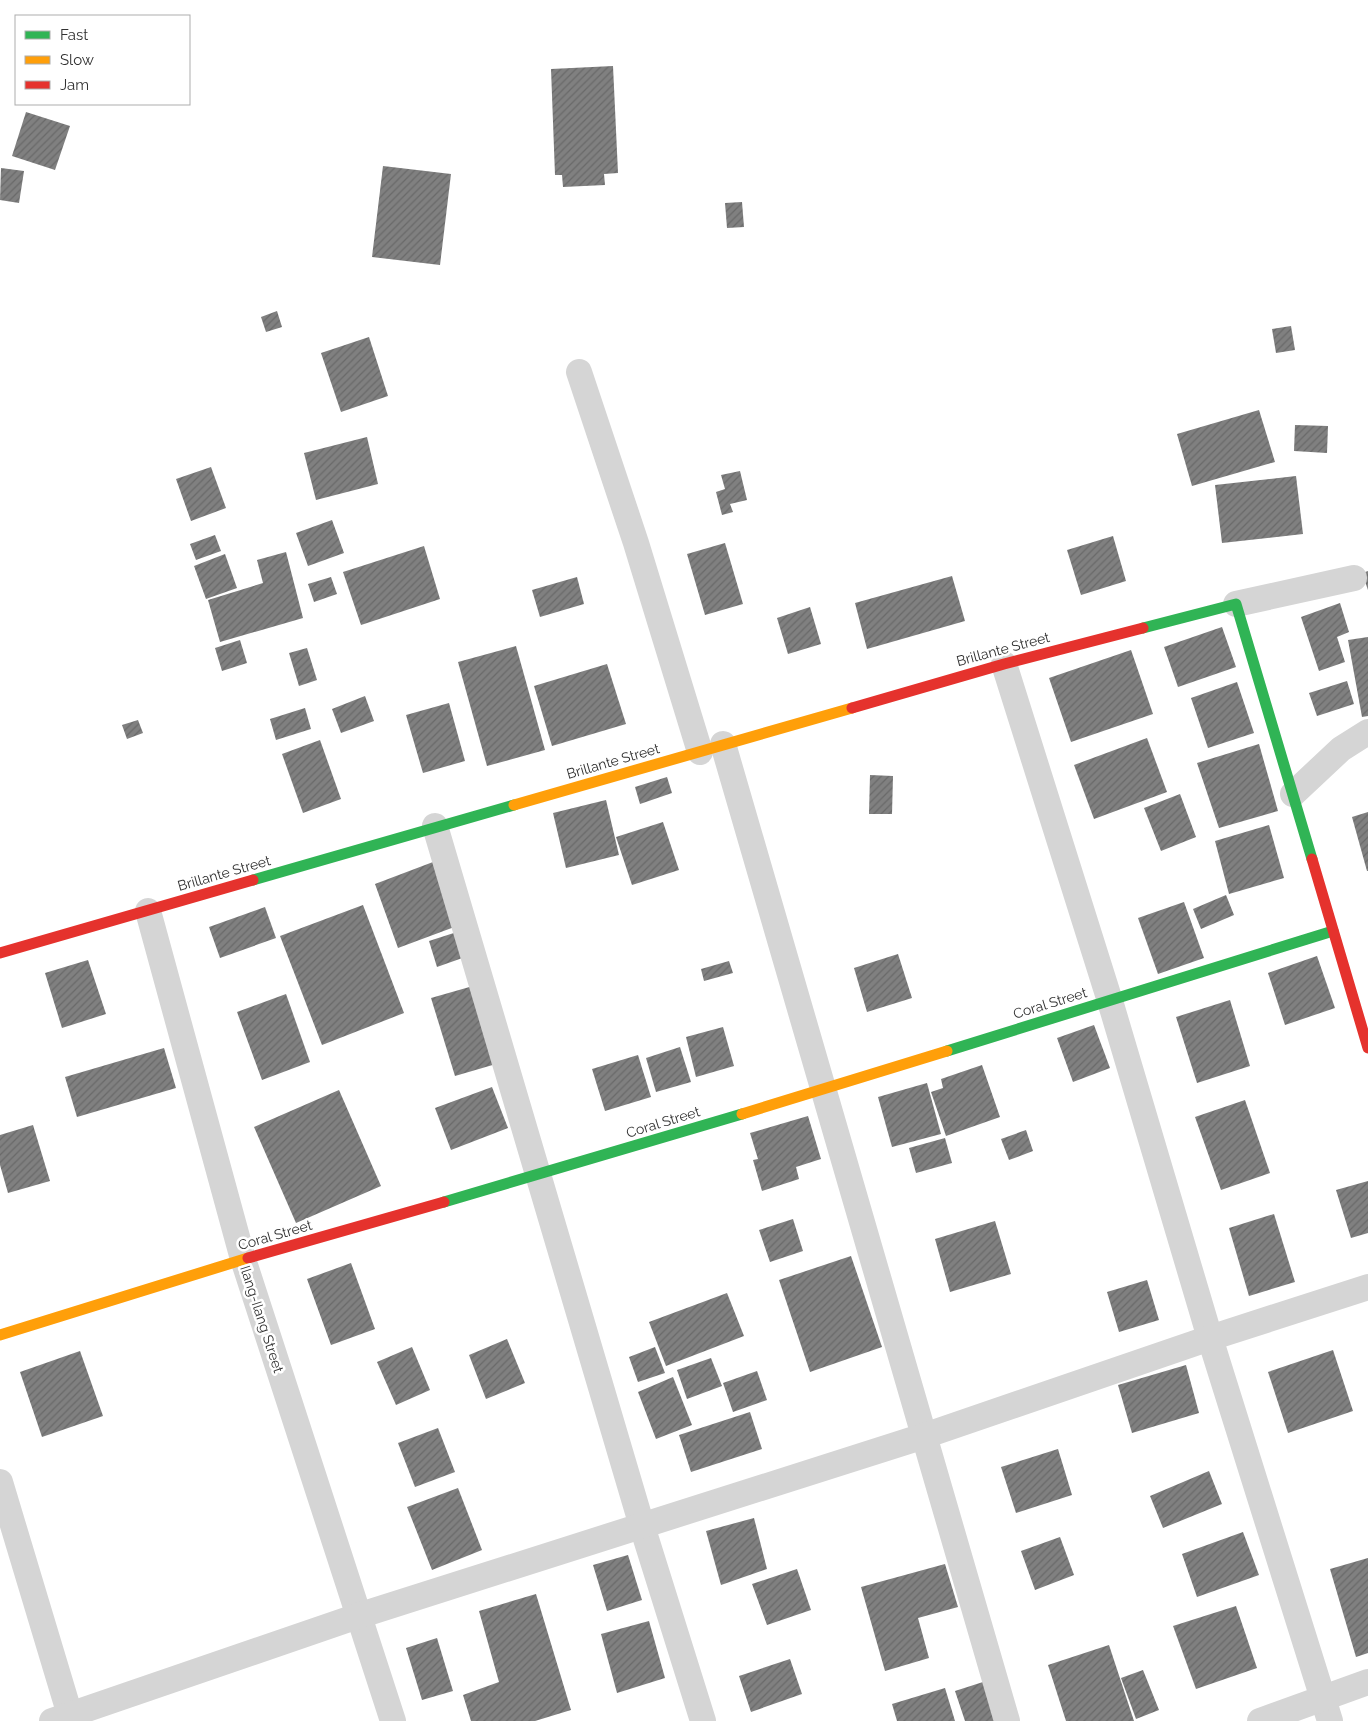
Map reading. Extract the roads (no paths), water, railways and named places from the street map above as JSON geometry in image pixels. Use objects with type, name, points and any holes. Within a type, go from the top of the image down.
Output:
[{"type":"street","points":[[580,372],[636,543],[712,748],[822,1090],[1008,1721]]},
{"type":"street","points":[[1354,578],[1236,604],[1368,1048]]},
{"type":"street","name":"Brillante Street","points":[[0,953],[1004,664],[1236,604]]},
{"type":"street","points":[[1004,664],[1110,1001],[1210,1338],[1326,1710]]},
{"type":"street","points":[[1293,794],[1341,749],[1368,732]]},
{"type":"street","points":[[436,826],[642,1526],[703,1721]]},
{"type":"street","name":"Ilang-Ilang Street","points":[[148,911],[243,1259],[393,1721]]},
{"type":"street","name":"Coral Street","points":[[0,1335],[243,1259],[538,1175],[822,1090],[1333,931]]},
{"type":"street","points":[[0,1482],[61,1718],[358,1616],[924,1436],[1210,1338],[1368,1288]]},
{"type":"street","points":[[1260,1721],[1326,1710],[1368,1682]]}]
